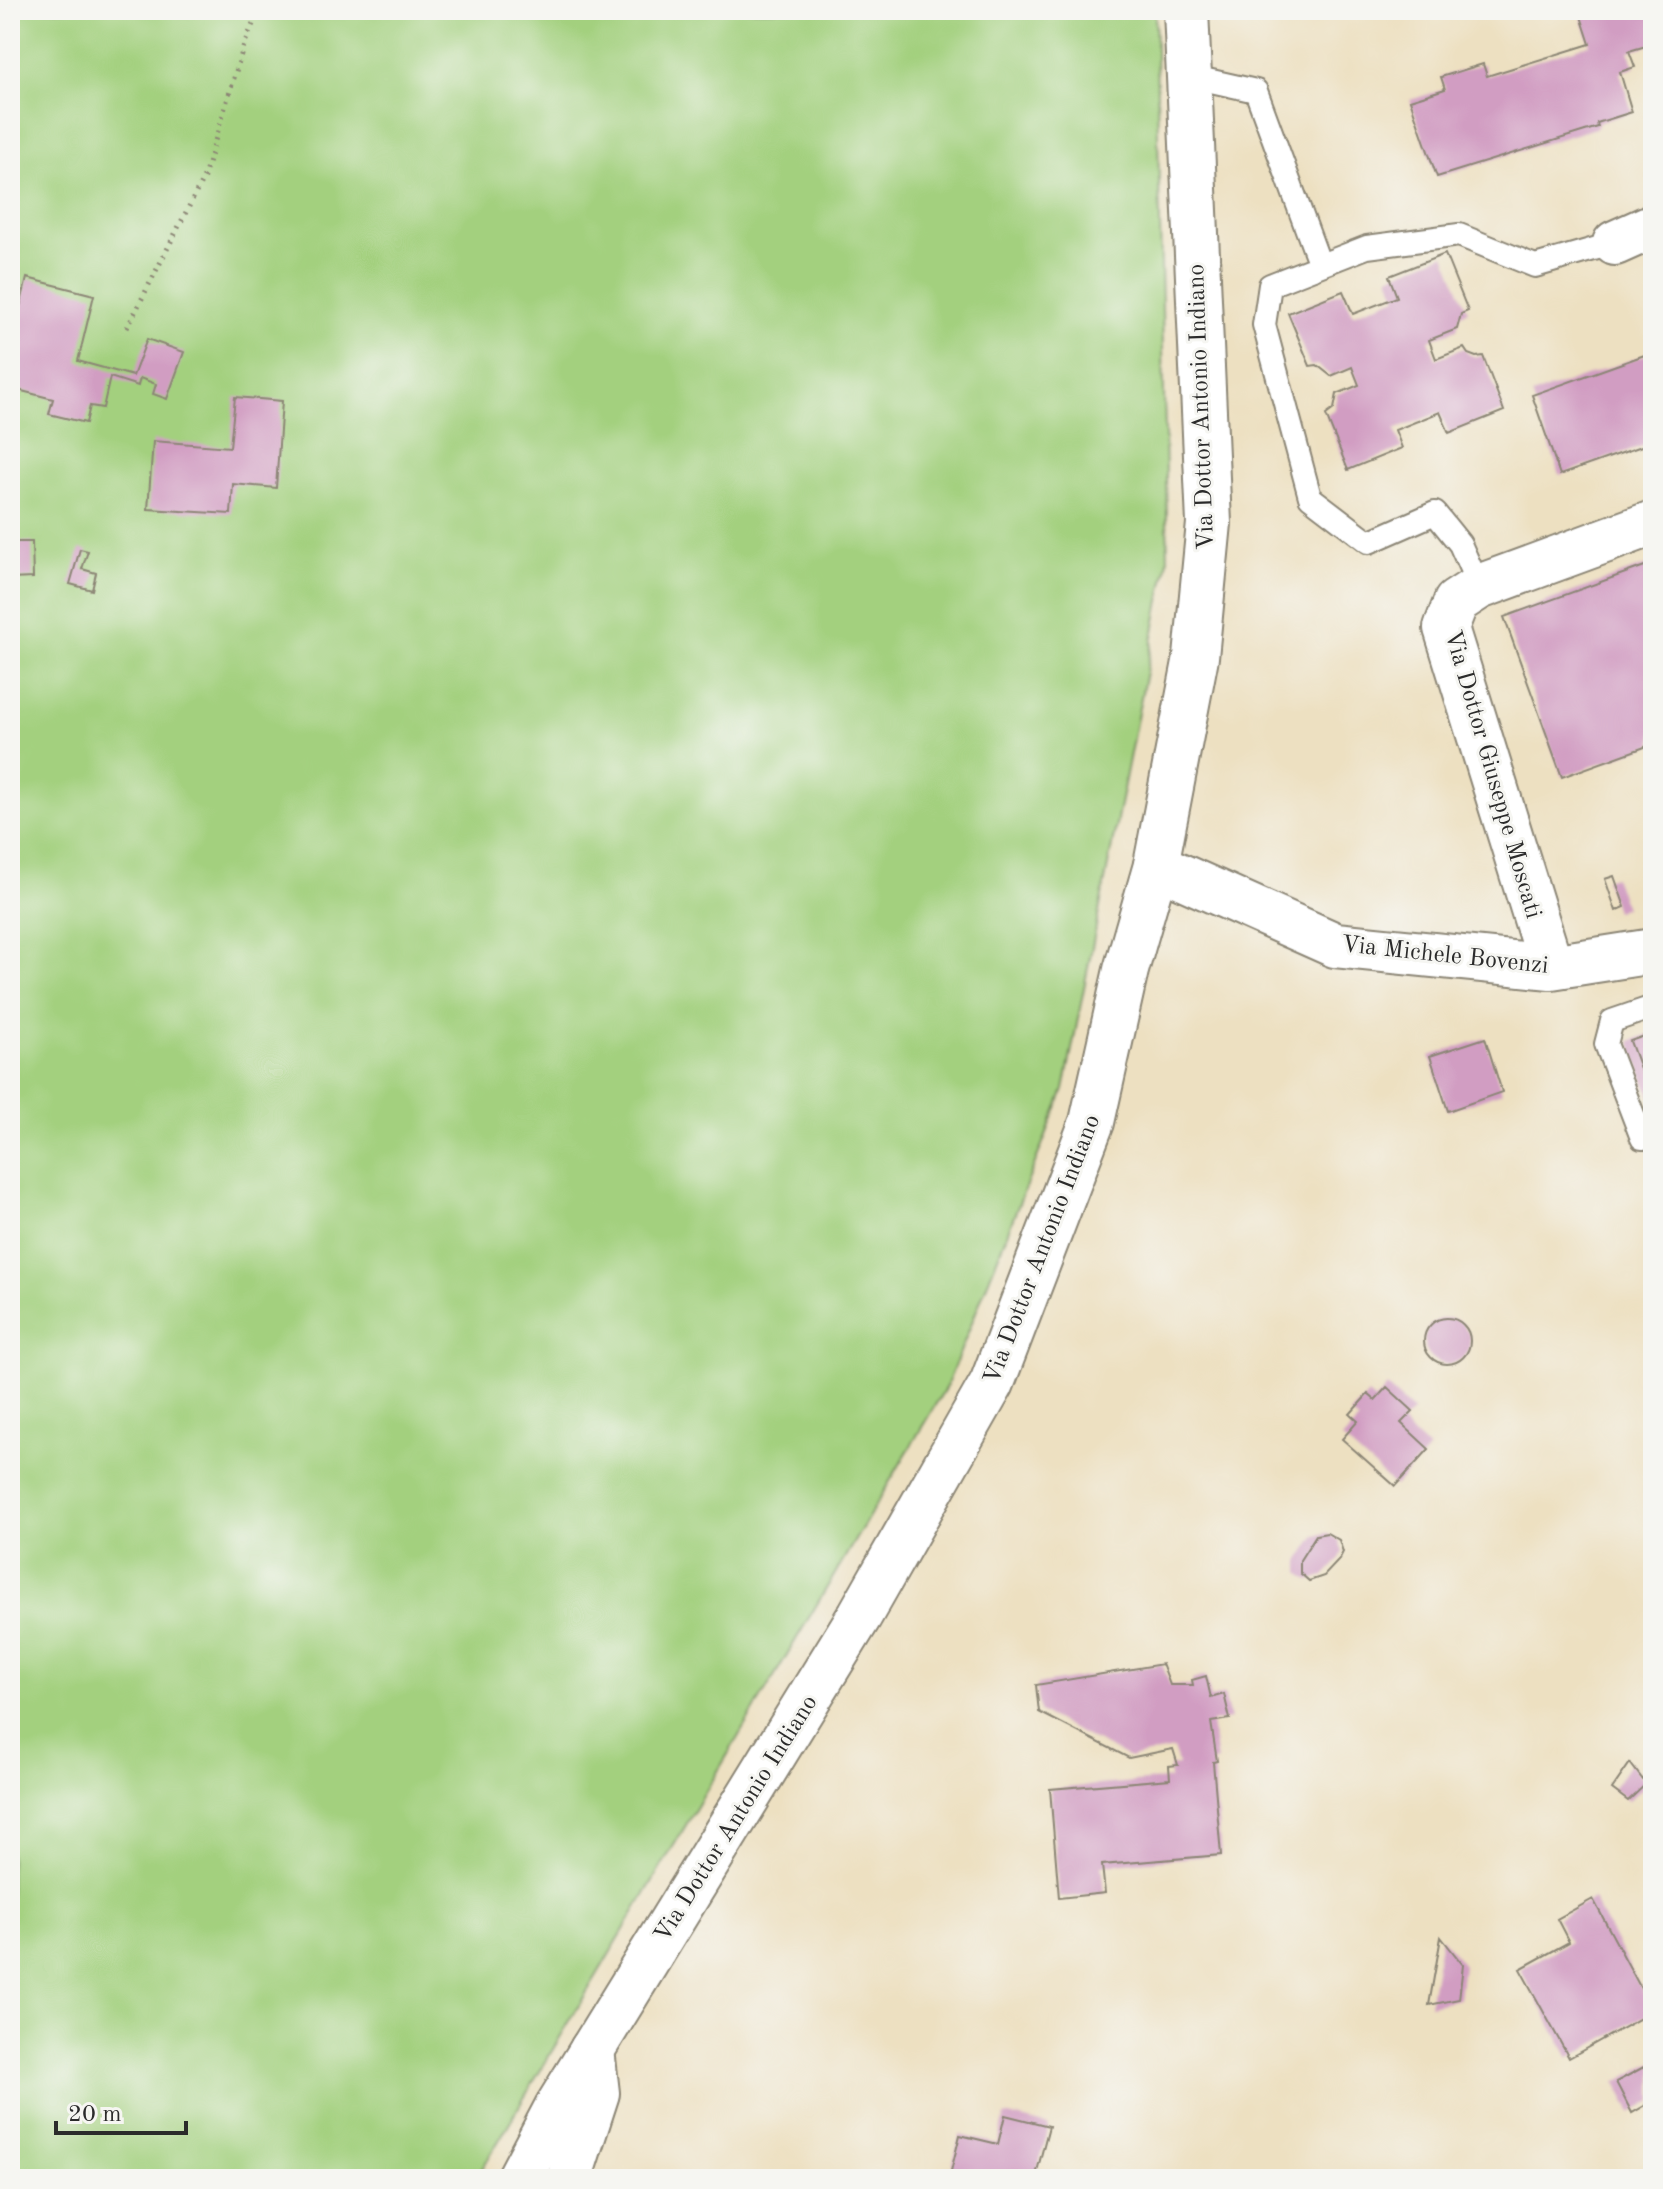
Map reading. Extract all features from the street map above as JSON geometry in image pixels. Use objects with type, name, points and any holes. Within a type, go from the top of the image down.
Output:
[{"type":"main road","name":"Via Dottor Antonio Indiano","points":[[519,2179],[557,2107],[860,1615],[992,1383],[1092,1122],[1126,970],[1156,865],[1196,657],[1209,523],[1186,10]]},
{"type":"main road","name":"Via Dottor Giuseppe Moscati","points":[[1551,967],[1446,628],[1456,602],[1479,587],[1653,523]]},
{"type":"main road","name":"Via Michele Bovenzi","points":[[1156,865],[1335,945],[1551,967],[1653,951]]},
{"type":"main road","points":[[569,2179],[597,2093],[592,2050]]},
{"type":"lane","points":[[1189,76],[1256,91],[1320,265]]},
{"type":"lane","points":[[1479,587],[1460,544],[1435,513],[1369,542],[1310,497],[1264,325],[1270,285],[1367,247],[1459,235],[1535,266],[1634,234]]},
{"type":"lane","points":[[1653,1007],[1612,1021],[1606,1044],[1642,1138],[1653,1138]]},
{"type":"path","points":[[127,328],[204,177],[244,45],[259,10]]},
{"type":"green space","points":[[10,10],[1155,10],[1168,560],[1064,1090],[947,1385],[476,2179],[10,2179]]},
{"type":"building","points":[[1579,10],[1653,10],[1653,44],[1629,51],[1635,67],[1620,72],[1632,112],[1597,123],[1598,127],[1437,177],[1410,100],[1445,89],[1441,77],[1483,64],[1487,76],[1590,44]]},
{"type":"building","points":[[1445,254],[1468,311],[1461,314],[1457,329],[1429,340],[1436,359],[1464,348],[1468,354],[1483,356],[1504,411],[1449,433],[1440,412],[1395,430],[1402,448],[1348,470],[1326,415],[1334,409],[1337,394],[1359,385],[1352,367],[1331,376],[1317,365],[1310,366],[1288,313],[1343,291],[1353,314],[1397,297],[1389,276]]},
{"type":"building","points":[[27,278],[94,295],[78,361],[133,376],[147,339],[184,352],[167,399],[153,394],[156,384],[140,378],[138,386],[110,377],[103,408],[90,406],[86,423],[49,414],[53,399],[10,388],[10,347]]},
{"type":"building","points":[[1653,352],[1653,442],[1560,475],[1532,395]]},
{"type":"building","points":[[235,397],[282,401],[276,488],[233,484],[231,514],[148,509],[153,441],[230,447]]},
{"type":"building","points":[[10,542],[32,542],[33,578],[10,579]]},
{"type":"building","points":[[80,549],[88,551],[82,569],[96,573],[92,590],[70,584]]},
{"type":"building","points":[[1653,563],[1653,744],[1562,777],[1504,617]]},
{"type":"building","points":[[1614,876],[1625,907],[1616,911],[1605,879]]},
{"type":"building","points":[[1653,1033],[1653,1104],[1630,1041]]},
{"type":"building","points":[[1485,1038],[1502,1092],[1448,1111],[1430,1056]]},
{"type":"building","points":[[1447,1318],[1463,1325],[1470,1341],[1463,1357],[1447,1364],[1431,1357],[1424,1341],[1431,1325]]},
{"type":"building","points":[[1387,1387],[1413,1411],[1401,1423],[1429,1449],[1395,1486],[1342,1439],[1358,1421],[1350,1414],[1368,1394],[1375,1400]]},
{"type":"building","points":[[1327,1533],[1339,1540],[1343,1552],[1324,1576],[1309,1581],[1300,1573],[1300,1560],[1316,1535]]},
{"type":"building","points":[[1162,1664],[1170,1685],[1193,1685],[1192,1680],[1206,1676],[1211,1698],[1224,1694],[1230,1719],[1211,1722],[1217,1761],[1213,1762],[1221,1855],[1102,1865],[1105,1893],[1059,1898],[1050,1789],[1170,1779],[1169,1766],[1178,1765],[1173,1749],[1129,1758],[1039,1712],[1036,1685]]},
{"type":"building","points":[[1630,1763],[1646,1784],[1628,1801],[1612,1789]]},
{"type":"building","points":[[1593,1899],[1653,2011],[1569,2058],[1520,1969],[1569,1942],[1557,1919]]},
{"type":"building","points":[[1441,1937],[1463,1965],[1459,1999],[1429,2005]]},
{"type":"building","points":[[1653,2062],[1653,2101],[1632,2113],[1616,2082]]},
{"type":"building","points":[[1005,2115],[1049,2126],[1035,2179],[949,2179],[960,2135],[998,2144]]}]
